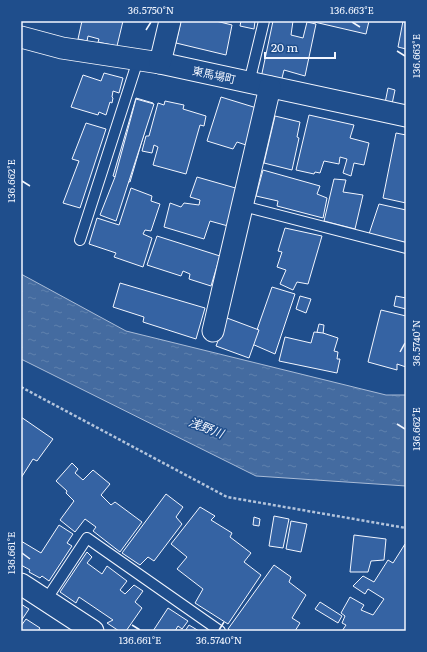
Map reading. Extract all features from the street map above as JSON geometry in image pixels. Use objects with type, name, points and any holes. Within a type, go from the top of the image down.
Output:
[{"type":"street","points":[[160,63],[170,21]]},
{"type":"street","name":"東馬場町","points":[[21,37],[62,48],[160,63],[406,116]]},
{"type":"street","points":[[214,331],[270,87]]},
{"type":"street","points":[[21,584],[93,631]]},
{"type":"lane","points":[[249,82],[264,21]]},
{"type":"lane","points":[[80,240],[138,60]]},
{"type":"lane","points":[[243,206],[406,248]]},
{"type":"lane","points":[[46,600],[87,538],[220,631]]},
{"type":"path","points":[[21,387],[227,497],[406,528]]},
{"type":"water","name":"浅野川","points":[[21,274],[126,331],[386,395],[406,395],[406,486],[256,476],[21,359]]},
{"type":"building","points":[[82,21],[123,21],[117,46],[98,42],[99,39],[88,36],[87,41],[78,39]]},
{"type":"building","points":[[181,21],[216,21],[232,25],[226,55],[176,43]]},
{"type":"building","points":[[241,21],[255,21],[254,29],[240,26]]},
{"type":"building","points":[[273,21],[293,21],[291,35],[303,38],[307,22],[316,24],[305,76],[284,70],[281,82],[261,78]]},
{"type":"building","points":[[310,21],[369,21],[366,34]]},
{"type":"building","points":[[403,21],[406,21],[406,49],[398,47]]},
{"type":"building","points":[[104,73],[123,78],[119,93],[113,91],[112,103],[110,102],[106,115],[99,112],[98,115],[71,107],[83,75],[101,81]]},
{"type":"building","points":[[388,88],[395,90],[392,104],[385,103]]},
{"type":"building","points":[[221,97],[260,109],[246,145],[237,142],[233,149],[207,141]]},
{"type":"building","points":[[136,98],[153,103],[130,182],[113,176]]},
{"type":"building","points":[[136,99],[154,104],[116,221],[100,215],[115,177]]},
{"type":"building","points":[[165,101],[184,105],[183,109],[206,116],[204,126],[200,125],[186,174],[153,165],[158,147],[154,145],[152,153],[142,151],[146,136],[149,136],[158,103],[164,105]]},
{"type":"building","points":[[309,115],[354,125],[350,138],[369,143],[364,165],[354,163],[351,176],[343,173],[347,159],[340,157],[339,164],[324,161],[320,173],[315,172],[314,174],[296,170]]},
{"type":"building","points":[[275,116],[300,122],[297,137],[299,138],[292,170],[264,163]]},
{"type":"building","points":[[86,123],[106,129],[80,208],[63,203],[79,161],[72,159]]},
{"type":"building","points":[[396,133],[406,135],[406,203],[383,198]]},
{"type":"building","points":[[263,170],[320,186],[317,194],[327,198],[323,218],[277,206],[278,201],[256,196]]},
{"type":"building","points":[[197,177],[239,189],[228,226],[210,221],[204,239],[164,227],[170,203],[181,207],[184,203],[199,205],[200,200],[190,197]]},
{"type":"building","points":[[334,179],[346,180],[343,192],[363,195],[355,229],[324,221]]},
{"type":"building","points":[[131,188],[152,196],[151,201],[160,204],[151,231],[145,230],[143,234],[152,238],[143,267],[114,257],[116,253],[89,244],[97,218],[119,225]]},
{"type":"building","points":[[379,204],[406,210],[406,243],[369,234]]},
{"type":"building","points":[[285,228],[322,236],[308,284],[297,282],[293,290],[280,284],[286,270],[277,267],[282,252],[278,251]]},
{"type":"building","points":[[157,236],[220,256],[211,286],[189,279],[190,274],[183,271],[181,276],[147,265]]},
{"type":"building","points":[[120,283],[205,308],[196,339],[143,322],[144,317],[113,307]]},
{"type":"building","points":[[272,287],[295,294],[275,354],[252,344]]},
{"type":"building","points":[[300,296],[311,299],[306,313],[296,309]]},
{"type":"building","points":[[396,296],[406,298],[406,309],[394,306]]},
{"type":"building","points":[[381,310],[406,316],[406,367],[397,364],[397,370],[368,362]]},
{"type":"building","points":[[227,318],[259,330],[249,358],[216,346]]},
{"type":"building","points":[[319,324],[324,325],[323,334],[317,332]]},
{"type":"building","points":[[314,332],[323,333],[338,338],[334,351],[338,352],[337,359],[340,359],[337,373],[279,361],[285,337],[311,343]]},
{"type":"building","points":[[21,417],[53,439],[37,461],[33,459],[21,478]]},
{"type":"building","points":[[72,463],[78,469],[75,473],[83,480],[93,470],[110,484],[101,495],[111,505],[115,502],[142,522],[120,552],[93,531],[96,527],[85,519],[75,532],[60,520],[74,501],[66,493],[67,491],[56,481]]},
{"type":"building","points":[[166,494],[183,507],[176,517],[182,524],[154,561],[148,557],[140,565],[122,553]]},
{"type":"building","points":[[200,507],[215,516],[211,520],[232,533],[230,537],[251,553],[244,562],[261,575],[228,624],[195,603],[203,589],[177,569],[187,557],[171,544]]},
{"type":"building","points":[[274,516],[289,519],[283,548],[269,546]]},
{"type":"building","points":[[254,517],[260,519],[259,526],[253,525]]},
{"type":"building","points":[[291,521],[307,524],[301,552],[286,549]]},
{"type":"building","points":[[59,525],[73,534],[67,543],[72,546],[49,581],[42,576],[40,578],[29,572],[30,570],[21,565],[21,541],[41,553]]},
{"type":"building","points":[[354,535],[386,539],[384,560],[371,561],[368,572],[350,572]]},
{"type":"building","points":[[405,544],[406,631],[342,631],[346,625],[342,623],[345,616],[341,613],[350,597],[364,605],[361,610],[373,615],[384,599],[368,589],[365,594],[353,586],[363,576],[374,582],[388,560],[393,563]]},
{"type":"building","points":[[87,552],[92,557],[87,563],[102,574],[107,566],[127,581],[120,590],[125,594],[134,585],[143,591],[135,602],[142,608],[126,631],[119,631],[107,623],[113,620],[79,597],[76,603],[60,592]]},
{"type":"building","points":[[274,565],[291,577],[289,582],[306,595],[292,618],[300,623],[295,631],[231,631],[228,629]]},
{"type":"building","points":[[320,602],[342,616],[338,623],[315,609]]},
{"type":"building","points":[[21,604],[29,609],[21,621]]},
{"type":"building","points":[[168,608],[188,621],[182,629],[178,626],[175,631],[153,631]]},
{"type":"building","points":[[26,619],[40,628],[38,631],[21,631],[21,626]]},
{"type":"building","points":[[189,625],[199,631],[185,631]]}]
